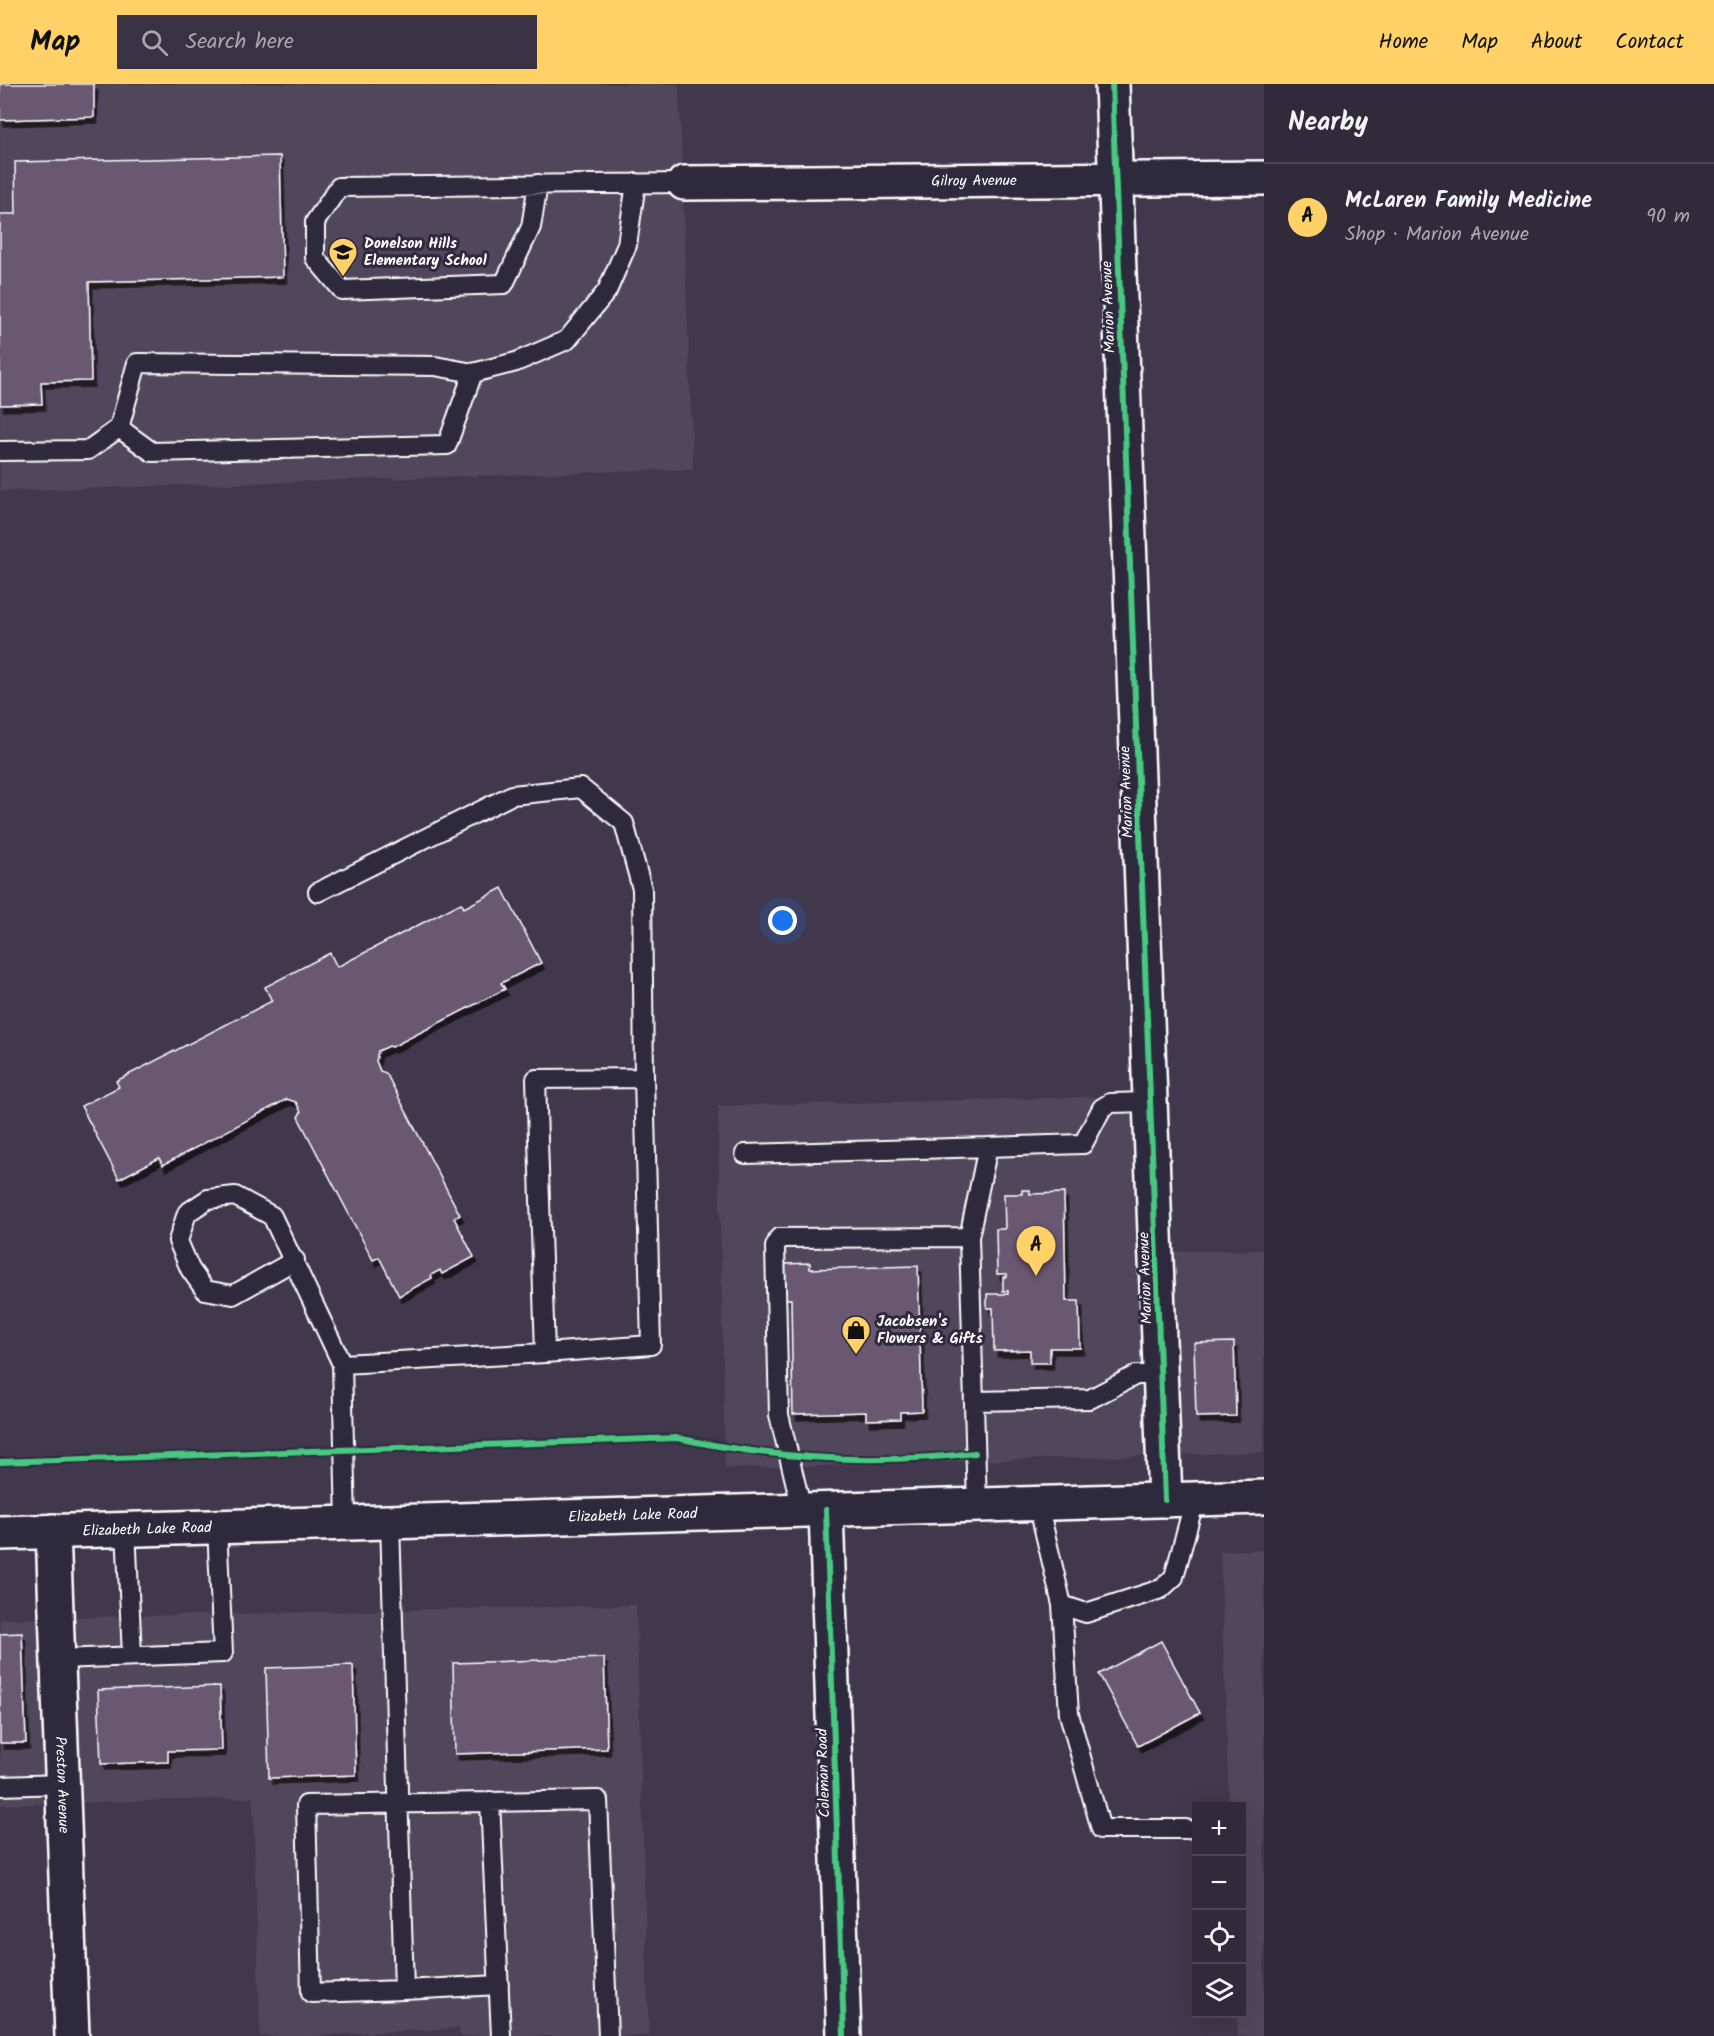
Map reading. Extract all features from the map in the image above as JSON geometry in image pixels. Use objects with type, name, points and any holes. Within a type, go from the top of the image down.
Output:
[{"type":"street","name":"Marion Avenue","points":[[1112,84],[1161,1375],[1180,1499]]},
{"type":"street","name":"Gilroy Avenue","points":[[684,183],[1264,178]]},
{"type":"street","name":"Elizabeth Lake Road","points":[[0,1533],[1264,1497]]},
{"type":"street","name":"Coleman Road","points":[[814,1510],[844,2036]]},
{"type":"street","name":"Preston Avenue","points":[[53,1532],[72,2036]]},
{"type":"lane","points":[[0,451],[88,450],[119,428],[137,363],[435,366],[473,373],[516,362],[567,339],[607,291],[627,245],[636,183]]},
{"type":"lane","points":[[538,184],[531,226],[504,284],[342,290],[315,258],[315,222],[339,187],[538,184],[684,183]]},
{"type":"lane","points":[[119,428],[152,452],[447,445],[473,373]]},
{"type":"lane","points":[[318,892],[512,795],[580,788],[624,823],[642,889],[651,1346],[342,1364]]},
{"type":"lane","points":[[545,1353],[536,1079],[644,1078]]},
{"type":"lane","points":[[745,1154],[1083,1144],[1102,1108],[1110,1103],[1150,1102]]},
{"type":"lane","points":[[977,1505],[969,1237],[988,1147]]},
{"type":"lane","points":[[295,1260],[233,1295],[206,1290],[190,1269],[178,1241],[187,1213],[208,1199],[235,1196],[272,1216],[295,1260],[342,1364],[346,1524]]},
{"type":"lane","points":[[814,1510],[778,1415],[776,1242],[779,1238],[969,1237]]},
{"type":"lane","points":[[974,1401],[1090,1399],[1136,1375],[1161,1375]]},
{"type":"lane","points":[[1062,1605],[1086,1613],[1161,1589],[1174,1577],[1180,1499]]},
{"type":"lane","points":[[1038,1504],[1062,1605],[1069,1714],[1101,1829],[1186,1830]]},
{"type":"lane","points":[[390,1522],[404,1990]]},
{"type":"lane","points":[[58,1659],[223,1653],[217,1527]]},
{"type":"lane","points":[[126,1529],[132,1656]]},
{"type":"lane","points":[[0,1786],[63,1784]]},
{"type":"lane","points":[[499,1985],[311,1993],[306,1806],[399,1802],[598,1800],[608,2036]]},
{"type":"lane","points":[[490,1801],[501,2036]]},
{"type":"shaded area","name":"Donelson Hills Elementary School","points":[[0,84],[679,84],[693,469],[0,491]]},
{"type":"shaded area","points":[[1136,1096],[1141,1252],[1264,1250],[1264,1452],[725,1469],[718,1106]]},
{"type":"shaded area","points":[[1264,1550],[1264,2036],[1238,2036],[1237,2018],[1246,2018],[1246,1802],[1229,1802],[1220,1551]]},
{"type":"shaded area","points":[[636,1605],[649,2036],[460,2036],[459,2028],[316,2036],[260,2036],[253,1798],[0,1805],[0,1619]]},
{"type":"building","points":[[0,84],[94,84],[94,117],[0,120]]},
{"type":"building","points":[[280,156],[283,277],[89,282],[91,381],[41,382],[42,404],[0,405],[0,214],[16,214],[15,162]]},
{"type":"building","points":[[502,888],[541,963],[501,983],[505,989],[392,1047],[378,1051],[376,1061],[380,1071],[386,1073],[460,1215],[454,1218],[474,1257],[442,1274],[440,1270],[431,1275],[432,1278],[399,1296],[379,1257],[373,1260],[298,1117],[301,1112],[296,1102],[287,1099],[163,1165],[159,1158],[119,1179],[81,1106],[119,1087],[116,1081],[272,1001],[265,987],[330,953],[337,967],[461,903],[464,908]]},
{"type":"building","points":[[1022,1190],[1030,1190],[1030,1194],[1064,1193],[1066,1301],[1079,1301],[1080,1348],[1050,1348],[1050,1363],[1030,1363],[1030,1350],[994,1351],[993,1308],[987,1308],[987,1294],[1008,1294],[1008,1291],[1003,1291],[1003,1277],[1007,1277],[1007,1274],[997,1274],[996,1229],[1005,1229],[1004,1194],[1022,1194]]},
{"type":"building","name":"Jacobsen's Flowers & Gifts","points":[[810,1263],[810,1269],[918,1266],[922,1411],[900,1412],[900,1419],[866,1420],[866,1412],[793,1414],[791,1299],[786,1299],[785,1264]]},
{"type":"building","points":[[1234,1342],[1236,1416],[1196,1417],[1194,1343]]},
{"type":"building","points":[[22,1633],[26,1743],[0,1743],[0,1634]]},
{"type":"building","points":[[1161,1641],[1200,1713],[1138,1746],[1099,1674]]},
{"type":"building","points":[[604,1658],[607,1749],[455,1754],[453,1663]]},
{"type":"building","points":[[353,1665],[356,1775],[269,1778],[266,1668]]},
{"type":"building","points":[[220,1686],[222,1750],[168,1751],[168,1762],[101,1764],[98,1690]]},
{"type":"cycle path","points":[[1112,84],[1165,1500]]},
{"type":"cycle path","points":[[0,1462],[677,1438],[751,1451],[825,1458],[900,1459],[975,1453]]},
{"type":"cycle path","points":[[826,1510],[844,2036]]},
{"type":"place","name":"Donelson Hills Elementary School","points":[[343,278]]},
{"type":"place","name":"McLaren Family Medicine","points":[[1036,1276]]},
{"type":"place","name":"Jacobsen's Flowers & Gifts","points":[[856,1356]]}]
